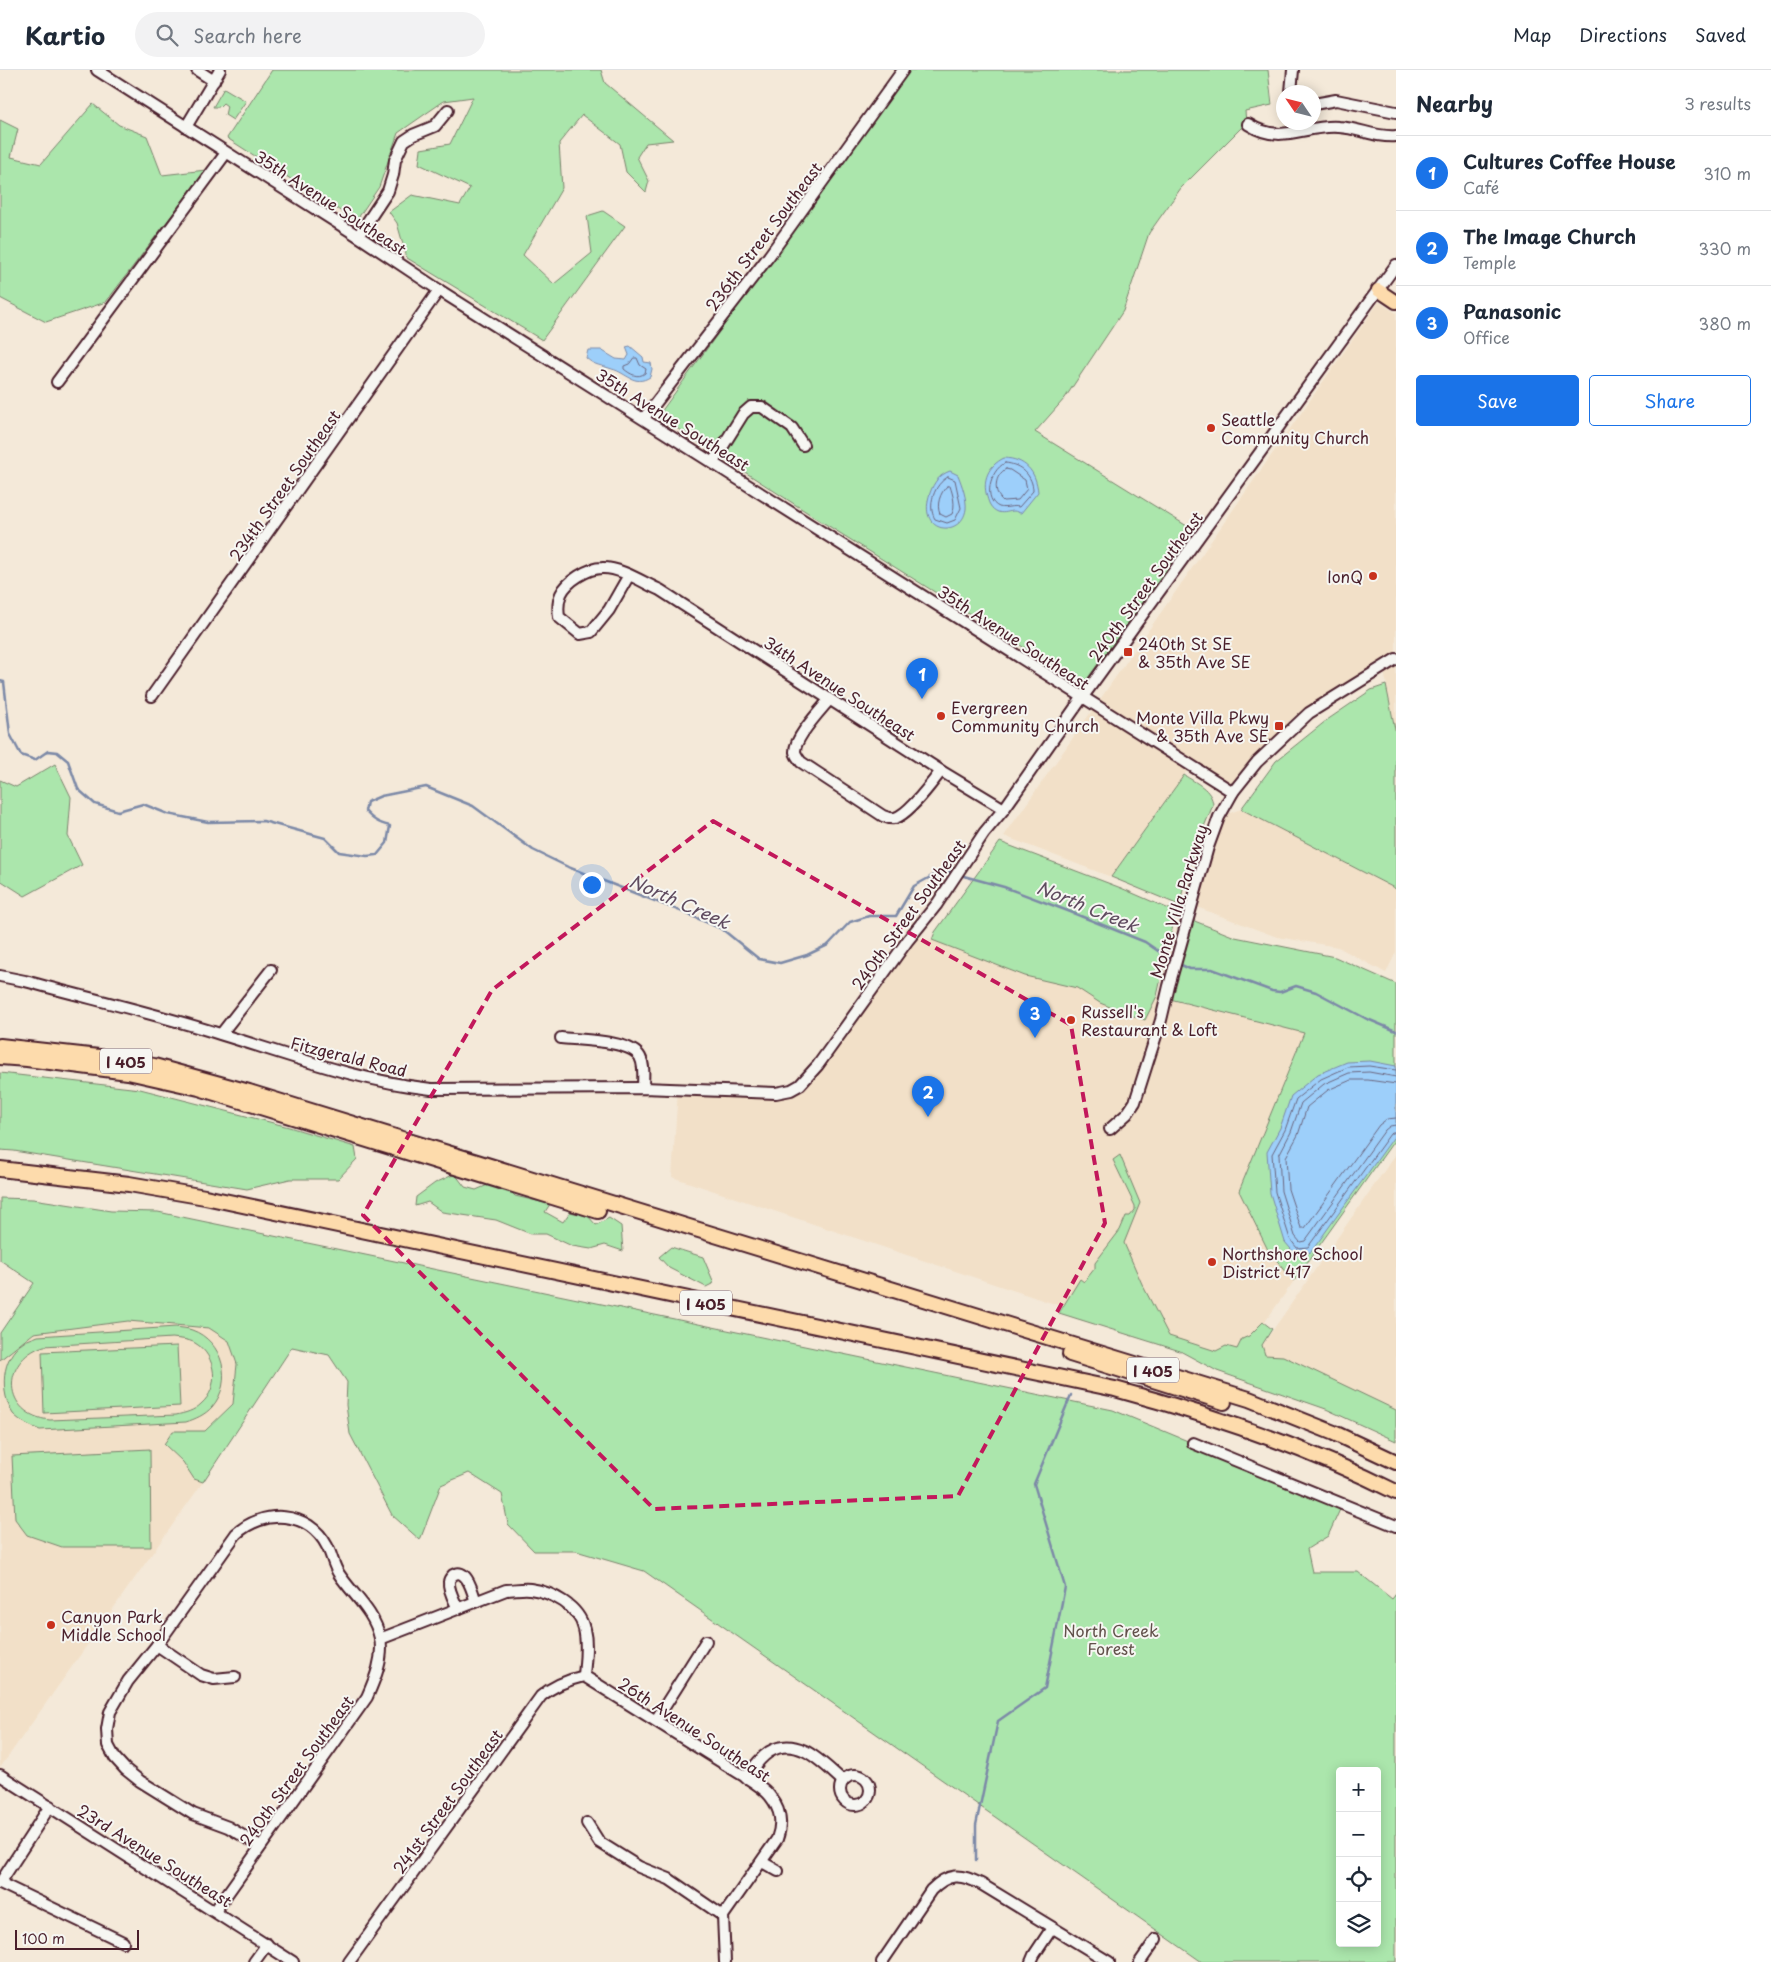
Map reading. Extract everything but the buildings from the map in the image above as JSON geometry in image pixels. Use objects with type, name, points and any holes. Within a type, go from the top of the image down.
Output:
[{"type":"highway","name":"I 405","points":[[0,1046],[108,1058],[154,1066],[249,1092],[1248,1400],[1334,1433],[1396,1462]]},
{"type":"highway","name":"I 405","points":[[0,1057],[27,1058],[128,1072],[199,1088],[1244,1408],[1313,1434],[1396,1472]]},
{"type":"highway","points":[[234,1099],[249,1092]]},
{"type":"highway","name":"I 405","points":[[0,1163],[123,1177],[201,1190],[1123,1385],[1206,1408],[1280,1434],[1396,1485]]},
{"type":"highway","name":"I 405","points":[[0,1169],[129,1184],[205,1197],[1115,1389],[1179,1406],[1268,1436],[1357,1472],[1396,1492]]},
{"type":"highway","points":[[903,1295],[912,1306]]},
{"type":"main road","points":[[1378,290],[1396,302]]},
{"type":"street","name":"35th Avenue Southeast","points":[[97,70],[358,236],[439,290],[1233,792]]},
{"type":"street","points":[[197,70],[214,81]]},
{"type":"street","points":[[186,127],[220,70]]},
{"type":"street","name":"236th Street Southeast","points":[[644,418],[769,256],[903,70]]},
{"type":"street","points":[[1292,85],[1293,70]]},
{"type":"street","points":[[1321,103],[1336,100],[1356,103],[1376,110],[1396,112]]},
{"type":"street","points":[[358,236],[388,191],[395,160],[404,141],[435,126],[448,110]]},
{"type":"street","points":[[1248,124],[1265,133],[1296,134],[1311,129],[1339,127],[1380,136],[1396,136]]},
{"type":"street","points":[[1283,134],[1284,130]]},
{"type":"street","points":[[57,382],[226,153]]},
{"type":"street","name":"240th Street Southeast","points":[[791,1090],[800,1085],[814,1071],[908,940],[952,883],[967,858],[1396,265]]},
{"type":"street","name":"234th Street Southeast","points":[[152,696],[439,290]]},
{"type":"street","points":[[713,462],[743,414],[751,407],[762,408],[792,428],[802,445]]},
{"type":"street","name":"34th Avenue Southeast","points":[[629,575],[609,610],[591,632],[580,634],[559,617],[558,609],[562,594],[575,579],[588,571],[602,568],[629,575],[660,590],[829,700],[1004,809]]},
{"type":"street","name":"Monte Villa Parkway","points":[[1110,1129],[1127,1114],[1135,1102],[1161,1020],[1168,986],[1208,846],[1219,817],[1233,792],[1257,762],[1309,712],[1396,660]]},
{"type":"street","points":[[829,700],[802,734],[795,746],[795,754],[801,762],[883,816],[892,819],[898,818],[923,795],[941,771]]},
{"type":"street","points":[[221,1034],[271,970]]},
{"type":"street","name":"Fitzgerald Road","points":[[0,976],[221,1034],[319,1066],[372,1080],[405,1086],[431,1089],[643,1088],[776,1092],[791,1090]]},
{"type":"street","points":[[561,1038],[625,1045],[634,1050],[640,1056],[644,1066],[643,1088]]},
{"type":"street","points":[[1193,1443],[1396,1526]]},
{"type":"street","points":[[260,1846],[228,1826],[193,1814],[140,1781],[120,1764],[108,1745],[107,1729],[110,1712],[128,1681],[157,1645],[236,1534],[246,1525],[263,1518],[282,1516],[312,1527],[327,1545],[339,1573],[362,1601],[375,1623],[380,1639],[506,1590],[529,1588],[547,1594],[576,1612],[584,1628],[587,1651],[584,1676]]},
{"type":"street","points":[[458,1609],[449,1584],[450,1578],[456,1574],[466,1577],[476,1602]]},
{"type":"street","name":"240th Street Southeast","points":[[215,1911],[367,1697],[378,1671],[380,1639]]},
{"type":"street","points":[[656,1720],[706,1641]]},
{"type":"street","points":[[157,1645],[201,1675],[214,1680],[235,1677]]},
{"type":"street","name":"26th Avenue Southeast","points":[[584,1676],[656,1720],[769,1794],[781,1816],[781,1828],[777,1839],[762,1862]]},
{"type":"street","name":"241st Street Southeast","points":[[349,1962],[541,1696],[552,1687],[567,1680],[584,1676]]},
{"type":"street","points":[[746,1778],[769,1752],[787,1746],[797,1747],[809,1753],[843,1781]]},
{"type":"street","name":"23rd Avenue Southeast","points":[[0,1776],[294,1962]]},
{"type":"street","points":[[50,1806],[0,1883],[123,1942]]},
{"type":"street","points":[[587,1823],[599,1842],[639,1867],[669,1879],[723,1916]]},
{"type":"street","points":[[725,1962],[723,1916],[762,1862],[778,1871]]},
{"type":"street","points":[[882,1962],[931,1890],[939,1882],[959,1875],[966,1876],[1109,1962]]},
{"type":"street","points":[[1031,1962],[1052,1928]]},
{"type":"street","points":[[1140,1962],[1156,1939]]},
{"type":"street","points":[[254,1962],[267,1944]]},
{"type":"highlighted area","points":[[713,821],[1071,1025],[1105,1223],[958,1496],[654,1509],[363,1215],[492,990]]},
{"type":"shaded area","points":[[1379,302],[1396,313],[1396,734],[1382,660],[1296,715],[1232,785],[1194,761],[1111,877],[1004,836]]},
{"type":"shaded area","points":[[1241,809],[1396,889],[1396,952],[1386,973],[1338,947],[1277,937],[1194,906],[1219,817]]},
{"type":"shaded area","points":[[914,936],[1304,1033],[1239,1191],[1268,1250],[1294,1281],[1235,1364],[672,1177],[678,1089],[776,1093],[800,1085]]},
{"type":"shaded area","points":[[1396,1154],[1396,1425],[1254,1357]]},
{"type":"shaded area","name":"Canyon Park Middle School","points":[[128,1321],[209,1328],[229,1341],[237,1364],[233,1404],[205,1431],[174,1431],[164,1444],[183,1462],[194,1479],[203,1482],[0,1768],[0,1360],[34,1333]]},
{"type":"green space","points":[[272,70],[601,70],[605,83],[673,140],[646,143],[637,157],[649,181],[646,192],[626,172],[620,144],[582,115],[559,143],[562,188],[523,255],[554,284],[592,253],[587,216],[603,211],[625,226],[542,340],[407,258],[397,223],[389,212],[412,195],[460,205],[470,188],[419,164],[421,149],[450,144],[473,97],[444,101],[398,133],[379,187],[356,221],[227,138]]},
{"type":"green space","points":[[903,70],[1268,70],[1272,105],[1245,111],[1246,123],[1181,188],[1149,233],[1123,311],[1065,398],[1035,432],[1195,531],[1085,682],[1076,680],[819,520],[658,416],[772,259]]},
{"type":"green space","points":[[224,88],[246,101],[233,120],[225,115],[227,106],[223,103],[219,107],[213,107]]},
{"type":"green space","points":[[93,104],[119,125],[147,136],[162,175],[206,170],[106,302],[46,322],[0,298],[0,120],[18,129],[11,157],[41,164]]},
{"type":"green space","points":[[1386,685],[1396,734],[1396,889],[1241,809],[1276,761],[1327,720],[1371,690]]},
{"type":"green space","points":[[55,764],[71,797],[68,836],[82,865],[25,896],[0,880],[0,780],[16,787]]},
{"type":"green space","points":[[1184,775],[1207,791],[1213,805],[1193,853],[1179,905],[1111,877]]},
{"type":"green space","points":[[1000,842],[1121,888],[1176,912],[1157,996],[1145,1020],[1100,1003],[1077,988],[1025,976],[932,940],[935,932]]},
{"type":"green space","points":[[1192,920],[1235,937],[1335,957],[1396,984],[1396,1138],[1294,1281],[1268,1250],[1239,1191],[1304,1033],[1170,999]]},
{"type":"green space","points":[[0,1073],[140,1089],[289,1127],[355,1147],[357,1159],[338,1179],[290,1179],[247,1189],[0,1150]]},
{"type":"green space","points":[[1120,1155],[1140,1203],[1124,1243],[1142,1284],[1169,1336],[1216,1351],[1226,1346],[1237,1349],[1242,1339],[1249,1336],[1263,1322],[1272,1329],[1262,1345],[1265,1355],[1283,1356],[1396,1410],[1396,1441],[1326,1409],[1217,1371],[1180,1351],[1059,1313],[1080,1279],[1084,1282],[1095,1268],[1095,1263],[1120,1230],[1126,1216],[1130,1216],[1135,1210],[1135,1206],[1113,1160]]},
{"type":"green space","points":[[455,1174],[465,1187],[476,1190],[490,1184],[505,1185],[515,1196],[550,1204],[545,1212],[563,1222],[570,1212],[588,1216],[596,1225],[609,1218],[621,1226],[623,1251],[605,1245],[591,1249],[572,1246],[546,1234],[531,1234],[496,1220],[442,1212],[428,1202],[415,1206],[416,1197],[435,1183]]},
{"type":"green space","name":"North Creek Forest","points":[[0,1198],[33,1199],[111,1211],[158,1212],[1113,1410],[1342,1505],[1328,1536],[1307,1549],[1312,1572],[1358,1572],[1392,1599],[1396,1594],[1396,1962],[1202,1962],[644,1571],[576,1551],[534,1551],[508,1524],[502,1494],[469,1473],[441,1485],[420,1540],[392,1515],[350,1434],[346,1405],[347,1382],[329,1355],[292,1347],[203,1482],[194,1479],[183,1462],[164,1444],[173,1431],[205,1431],[233,1404],[237,1364],[229,1341],[209,1328],[128,1321],[34,1333],[0,1360],[0,1333],[34,1283],[0,1260]]},
{"type":"green space","points":[[671,1247],[703,1257],[714,1283],[706,1287],[669,1268],[659,1257]]},
{"type":"green space","points":[[176,1327],[190,1329],[203,1335],[218,1353],[224,1375],[223,1386],[219,1397],[209,1410],[186,1422],[40,1430],[26,1424],[13,1414],[4,1386],[10,1357],[24,1342],[38,1336]],"holes":[[[172,1338],[195,1343],[208,1356],[212,1364],[213,1381],[211,1390],[198,1406],[189,1411],[176,1415],[50,1420],[34,1416],[23,1408],[15,1398],[12,1386],[14,1374],[20,1363],[30,1353],[44,1346]]]},
{"type":"green space","points":[[177,1346],[180,1406],[44,1413],[42,1352]]},
{"type":"green space","points":[[150,1449],[151,1547],[62,1547],[27,1535],[15,1519],[12,1456]]},
{"type":"water","points":[[630,346],[643,357],[644,362],[651,363],[650,377],[639,381],[635,380],[617,371],[595,364],[586,358],[588,350],[601,350],[616,359],[626,360],[629,355],[626,347]]},
{"type":"water","points":[[1004,458],[1023,464],[1032,472],[1035,478],[1038,492],[1021,513],[1014,511],[998,512],[992,508],[988,500],[985,485],[986,479],[990,469]]},
{"type":"water","points":[[950,471],[958,475],[965,496],[966,509],[963,518],[957,525],[941,528],[934,524],[929,517],[927,507],[935,482]]},
{"type":"water","points":[[1370,1061],[1396,1066],[1396,1134],[1311,1252],[1296,1255],[1285,1242],[1270,1193],[1267,1152],[1280,1128],[1291,1096],[1318,1074],[1347,1062]]},
{"type":"waterway","name":"North Creek","points":[[0,681],[4,682],[10,734],[21,755],[35,760],[48,751],[57,752],[68,761],[78,789],[95,804],[118,811],[143,804],[168,814],[208,822],[263,821],[325,838],[339,852],[367,856],[377,855],[387,843],[390,826],[376,821],[365,811],[367,802],[381,796],[426,787],[473,806],[533,850],[568,867],[722,929],[759,959],[780,963],[807,955],[828,945],[850,922],[869,916],[896,916],[914,886],[943,870],[955,873]]},
{"type":"waterway","name":"North Creek","points":[[960,875],[1004,887],[1145,942],[1174,962]]},
{"type":"waterway","name":"North Creek","points":[[1179,964],[1190,969],[1212,969],[1272,991],[1280,992],[1296,986],[1316,992],[1365,1018],[1396,1031]]},
{"type":"waterway","points":[[976,1860],[976,1825],[998,1721],[1045,1688],[1065,1587],[1034,1484],[1071,1395]]},
{"type":"place","name":"Seattle Community Church","points":[[1211,428]]},
{"type":"place","name":"IonQ","points":[[1373,576]]},
{"type":"place","name":"240th St SE & 35th Ave SE","points":[[1128,652]]},
{"type":"place","name":"Cultures Coffee House","points":[[922,699]]},
{"type":"place","name":"Evergreen Community Church","points":[[941,716]]},
{"type":"place","name":"Monte Villa Pkwy & 35th Ave SE","points":[[1279,726]]},
{"type":"place","name":"Russell's Restaurant & Loft","points":[[1071,1020]]},
{"type":"place","name":"Panasonic","points":[[1035,1038]]},
{"type":"place","name":"The Image Church","points":[[928,1117]]},
{"type":"place","name":"Northshore School District 417","points":[[1212,1262]]},
{"type":"place","name":"Canyon Park Middle School","points":[[51,1625]]}]
